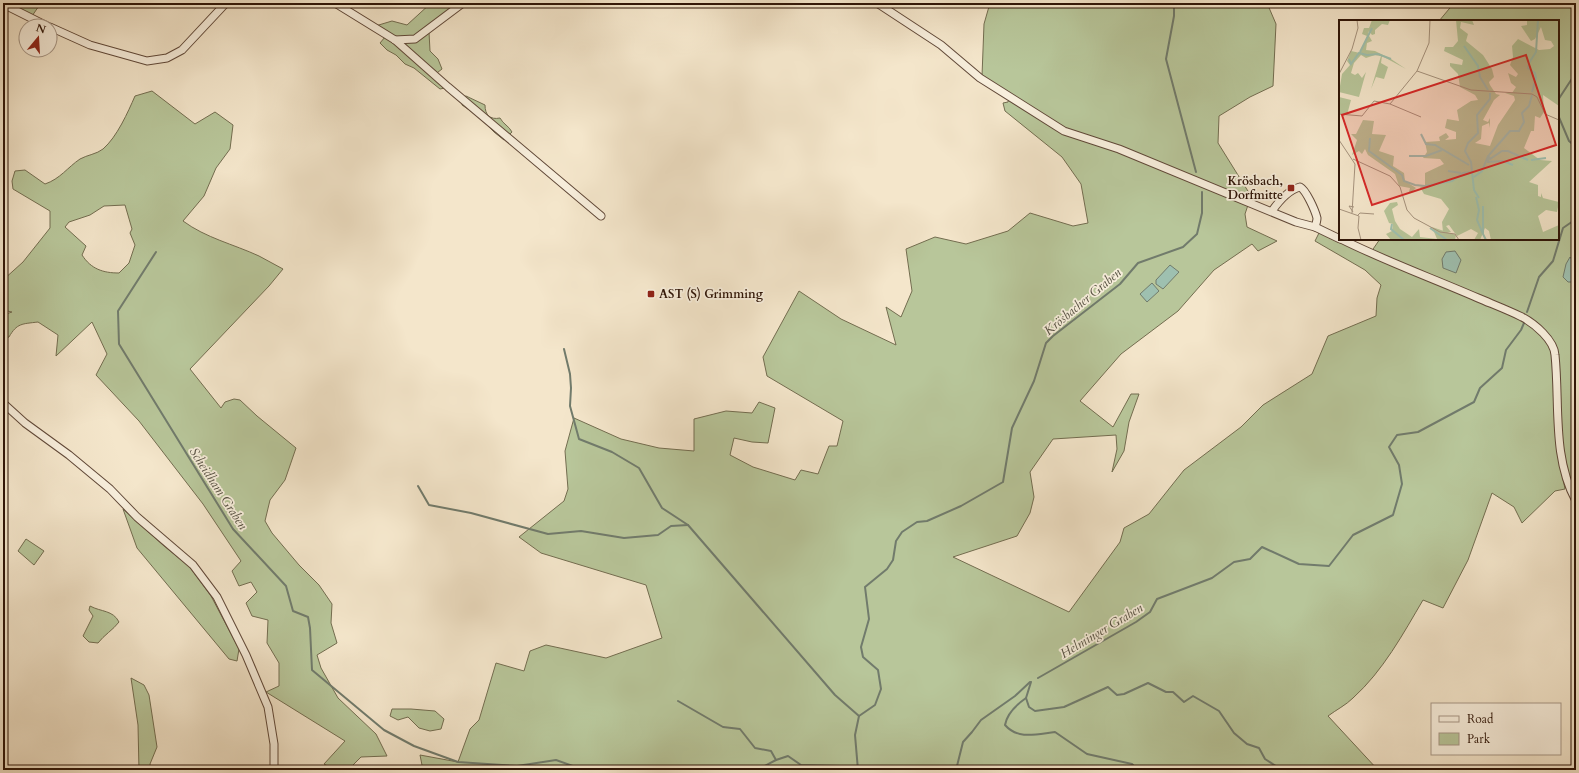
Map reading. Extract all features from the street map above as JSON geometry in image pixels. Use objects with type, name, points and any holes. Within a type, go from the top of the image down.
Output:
[{"type":"street","points":[[58,31],[90,45],[147,61],[167,58],[182,50],[226,3]]},
{"type":"street","points":[[334,3],[395,40],[448,88],[601,216]]},
{"type":"street","points":[[395,40],[415,39],[463,3]]},
{"type":"street","points":[[877,3],[941,45],[980,78],[1064,131],[1119,149],[1296,222],[1315,227],[1339,239]]},
{"type":"street","points":[[3,4],[31,18]]},
{"type":"street","points":[[1272,212],[1278,202],[1294,189],[1300,187],[1306,194],[1317,217],[1315,227]]},
{"type":"street","points":[[1342,240],[1368,253],[1432,278],[1523,318],[1543,333],[1554,349],[1559,446],[1569,488],[1576,501]]},
{"type":"street","points":[[3,403],[25,423],[69,455],[110,489],[137,517],[193,565],[217,597],[246,655],[268,707],[274,744],[274,770]]},
{"type":"green space","points":[[7,3],[41,3],[32,16]]},
{"type":"green space","points":[[431,3],[463,3],[429,32],[430,51],[438,59],[442,69],[433,76],[445,88],[440,89],[414,68],[405,64],[396,55],[387,50],[380,43],[385,37],[372,27],[392,21],[407,25]]},
{"type":"green space","points":[[990,3],[1267,3],[1276,24],[1273,86],[1250,97],[1219,116],[1218,143],[1251,196],[1245,214],[1247,227],[1277,241],[1258,251],[1252,244],[1214,270],[1178,311],[1121,354],[1080,401],[1113,427],[1131,394],[1139,394],[1129,422],[1124,451],[1112,472],[1117,449],[1116,435],[1053,439],[1030,472],[1034,497],[1030,513],[1017,536],[953,557],[1069,612],[1120,542],[1124,528],[1149,514],[1184,470],[1241,427],[1263,405],[1312,374],[1328,336],[1376,316],[1377,298],[1381,285],[1365,270],[1315,241],[1320,231],[1522,320],[1541,334],[1552,350],[1557,447],[1565,489],[1555,491],[1522,523],[1514,507],[1492,493],[1468,560],[1443,608],[1423,600],[1392,652],[1374,676],[1350,701],[1328,716],[1378,770],[423,770],[420,755],[458,762],[470,729],[479,720],[496,663],[524,671],[530,651],[546,645],[606,658],[662,638],[646,585],[541,553],[519,537],[564,501],[568,489],[565,451],[574,418],[621,439],[659,448],[694,451],[694,419],[726,411],[752,413],[759,402],[775,408],[768,443],[752,442],[734,438],[730,455],[753,467],[795,480],[801,470],[818,474],[829,446],[837,446],[843,421],[767,376],[763,357],[799,291],[841,319],[896,345],[886,307],[901,317],[912,291],[906,249],[935,237],[966,244],[1008,231],[1030,213],[1073,226],[1088,223],[1081,184],[1062,157],[1005,111],[1003,103],[1008,102],[1009,99],[982,76],[984,24]]},
{"type":"green space","points":[[1454,3],[1576,3],[1576,475],[1572,484],[1567,477],[1562,447],[1555,349],[1524,316],[1371,252],[1379,240],[1559,240],[1559,20],[1440,20]]},
{"type":"green space","points":[[152,91],[195,124],[215,112],[233,125],[230,149],[216,168],[204,196],[183,221],[201,232],[259,256],[283,269],[269,286],[190,369],[221,408],[225,402],[234,399],[240,400],[296,448],[285,480],[270,500],[265,521],[272,533],[299,565],[319,585],[332,604],[331,623],[337,643],[317,655],[321,668],[338,698],[376,734],[387,756],[361,757],[348,770],[335,770],[324,764],[345,741],[266,692],[279,686],[279,663],[267,643],[268,620],[252,616],[246,603],[257,592],[251,582],[239,586],[232,571],[241,561],[203,504],[139,421],[96,375],[107,354],[92,322],[56,356],[58,335],[38,322],[20,325],[9,337],[3,339],[3,315],[12,312],[3,310],[3,280],[23,262],[50,228],[50,211],[13,189],[12,181],[15,171],[25,170],[45,184],[60,176],[80,159],[101,151],[113,138],[135,96]],"holes":[[[125,205],[132,229],[130,233],[135,245],[129,263],[119,273],[103,271],[89,264],[82,255],[86,246],[65,227],[69,222],[90,215],[104,206]]]},
{"type":"green space","points":[[466,96],[485,105],[486,112],[489,116],[493,118],[500,118],[512,132],[504,140],[481,118],[462,105],[462,97]]},
{"type":"green space","points":[[123,509],[164,546],[189,566],[211,596],[239,649],[237,661],[229,659],[137,548]]},
{"type":"green space","points":[[26,539],[44,551],[34,565],[18,551]]},
{"type":"green space","points":[[90,606],[110,613],[119,622],[98,643],[89,642],[83,636],[93,616],[89,610]]},
{"type":"green space","points":[[131,678],[144,685],[149,695],[157,747],[150,764],[151,770],[139,770],[138,725]]},
{"type":"green space","points":[[392,709],[435,711],[444,719],[441,729],[430,731],[419,728],[408,717],[398,720],[390,716]]},
{"type":"shaded area","points":[[1455,251],[1461,260],[1456,273],[1443,268],[1442,259],[1446,252]]},
{"type":"shaded area","points":[[1570,257],[1576,265],[1576,282],[1568,282],[1563,277],[1566,264]]},
{"type":"shaded area","points":[[1170,265],[1179,272],[1163,289],[1156,284],[1156,280]]},
{"type":"shaded area","points":[[1152,283],[1159,291],[1147,302],[1140,294]]},
{"type":"waterway","name":"Krösbacher Graben","points":[[1174,3],[1174,16],[1166,59],[1196,172]]},
{"type":"waterway","name":"Helminger Graben","points":[[1559,98],[1575,74]]},
{"type":"waterway","name":"Helminger Graben","points":[[1559,117],[1569,141],[1576,147]]},
{"type":"waterway","name":"Krösbacher Graben","points":[[858,770],[855,735],[859,716],[875,705],[881,689],[878,670],[863,657],[861,647],[869,619],[865,587],[887,569],[893,560],[896,541],[902,532],[917,522],[927,521],[961,506],[1003,482],[1012,428],[1034,381],[1046,343],[1120,284],[1138,263],[1183,247],[1197,234],[1202,213],[1202,192]]},
{"type":"waterway","name":"Helminger Graben","points":[[1527,312],[1539,277],[1553,261],[1563,228],[1576,219]]},
{"type":"waterway","name":"Scheidham Graben","points":[[156,252],[118,311],[119,344],[233,529],[286,586],[293,611],[308,617],[312,670],[384,730],[414,746],[458,762],[517,766],[556,760],[584,770]]},
{"type":"waterway","name":"Helminger Graben","points":[[1038,678],[1136,622],[1150,612],[1157,599],[1212,578],[1234,562],[1250,559],[1262,547],[1299,564],[1329,566],[1353,535],[1393,515],[1402,484],[1399,465],[1389,447],[1397,435],[1418,432],[1474,402],[1480,388],[1502,368],[1506,350],[1521,330],[1524,323]]},
{"type":"waterway","points":[[564,349],[570,374],[570,406],[579,439],[612,452],[639,468],[662,508],[688,525],[835,695],[859,716]]},
{"type":"waterway","points":[[418,486],[429,505],[471,513],[548,534],[581,531],[624,538],[658,535],[671,526],[688,525]]},
{"type":"waterway","name":"Helminger Graben","points":[[956,770],[963,742],[981,720],[1015,696],[1030,682]]},
{"type":"waterway","points":[[1031,682],[1026,698],[1029,707],[1035,711],[1064,707],[1108,687],[1117,695],[1124,694],[1148,683],[1166,692],[1173,692],[1184,702],[1193,696],[1219,711],[1234,733],[1247,744],[1259,748],[1265,759],[1282,770]]},
{"type":"waterway","points":[[1026,698],[1015,706],[1010,713],[1005,725],[1010,730],[1016,733],[1028,735],[1055,732],[1087,754],[1132,764],[1137,770]]},
{"type":"waterway","points":[[678,701],[723,727],[740,729],[755,748],[771,751],[776,760]]},
{"type":"waterway","name":"Scheidham Graben","points":[[757,770],[776,760],[788,756],[801,765],[841,766],[853,770]]},
{"type":"place","name":"Krösbach, Dorfmitte","points":[[1291,188]]},
{"type":"place","name":"AST (S) Grimming","points":[[651,294]]}]
